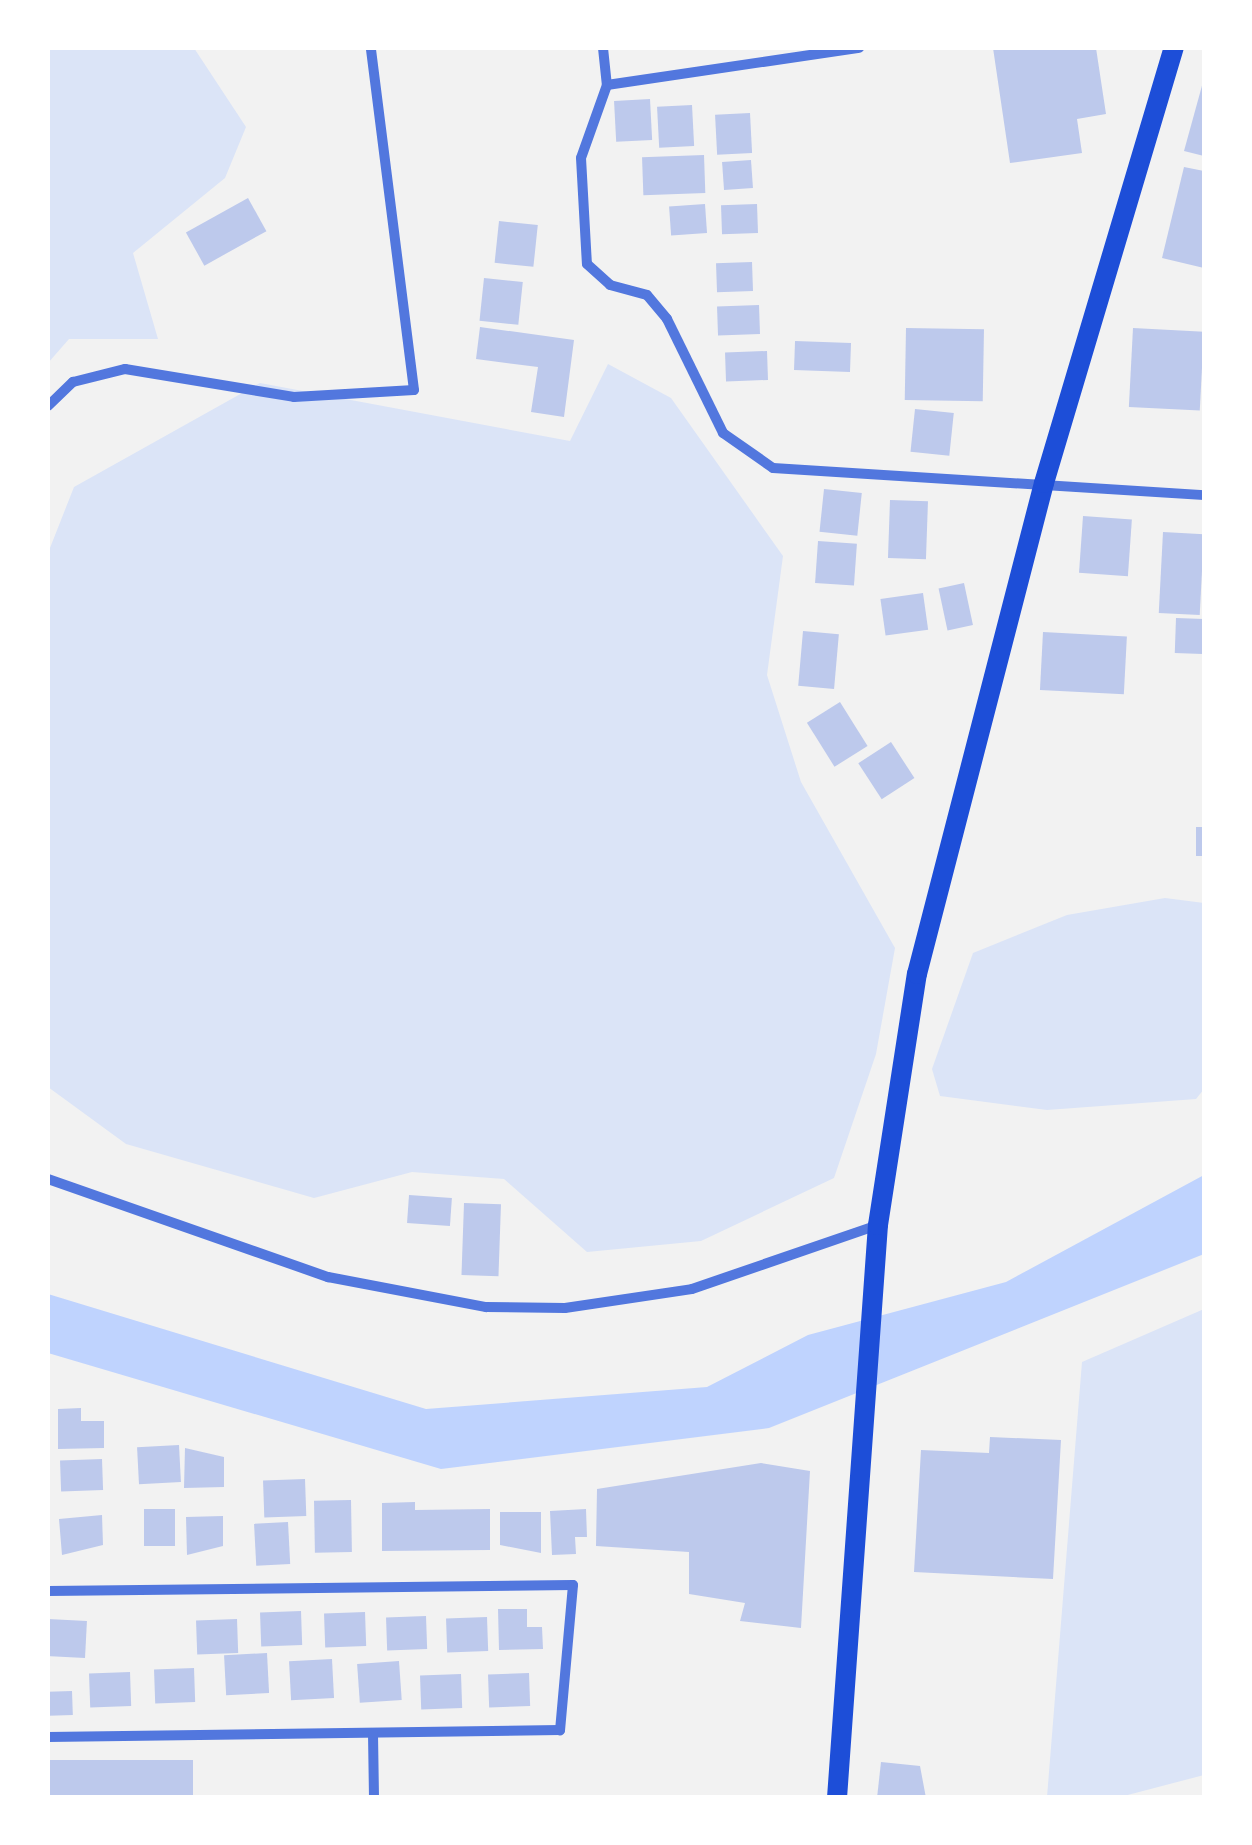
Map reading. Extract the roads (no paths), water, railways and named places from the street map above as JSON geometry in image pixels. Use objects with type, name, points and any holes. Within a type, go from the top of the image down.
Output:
[{"type":"main road","points":[[837,1798],[877,1235],[918,974],[1044,483],[1174,48]]},
{"type":"street","points":[[48,406],[74,382],[125,369],[294,398],[414,390],[371,48]]},
{"type":"street","points":[[603,48],[607,85],[581,158],[587,264],[610,285],[647,295],[668,319],[723,433],[774,468],[1204,495]]},
{"type":"street","points":[[607,85],[859,48]]},
{"type":"street","points":[[48,1179],[328,1277],[486,1307],[565,1308],[692,1289],[877,1235]]},
{"type":"street","points":[[48,1591],[574,1586],[560,1730],[48,1737]]},
{"type":"street","points":[[373,1734],[374,1798]]},
{"type":"water","points":[[1204,1175],[1204,1254],[769,1428],[441,1469],[48,1353],[48,1294],[426,1409],[707,1387],[808,1335],[1006,1282]]}]
